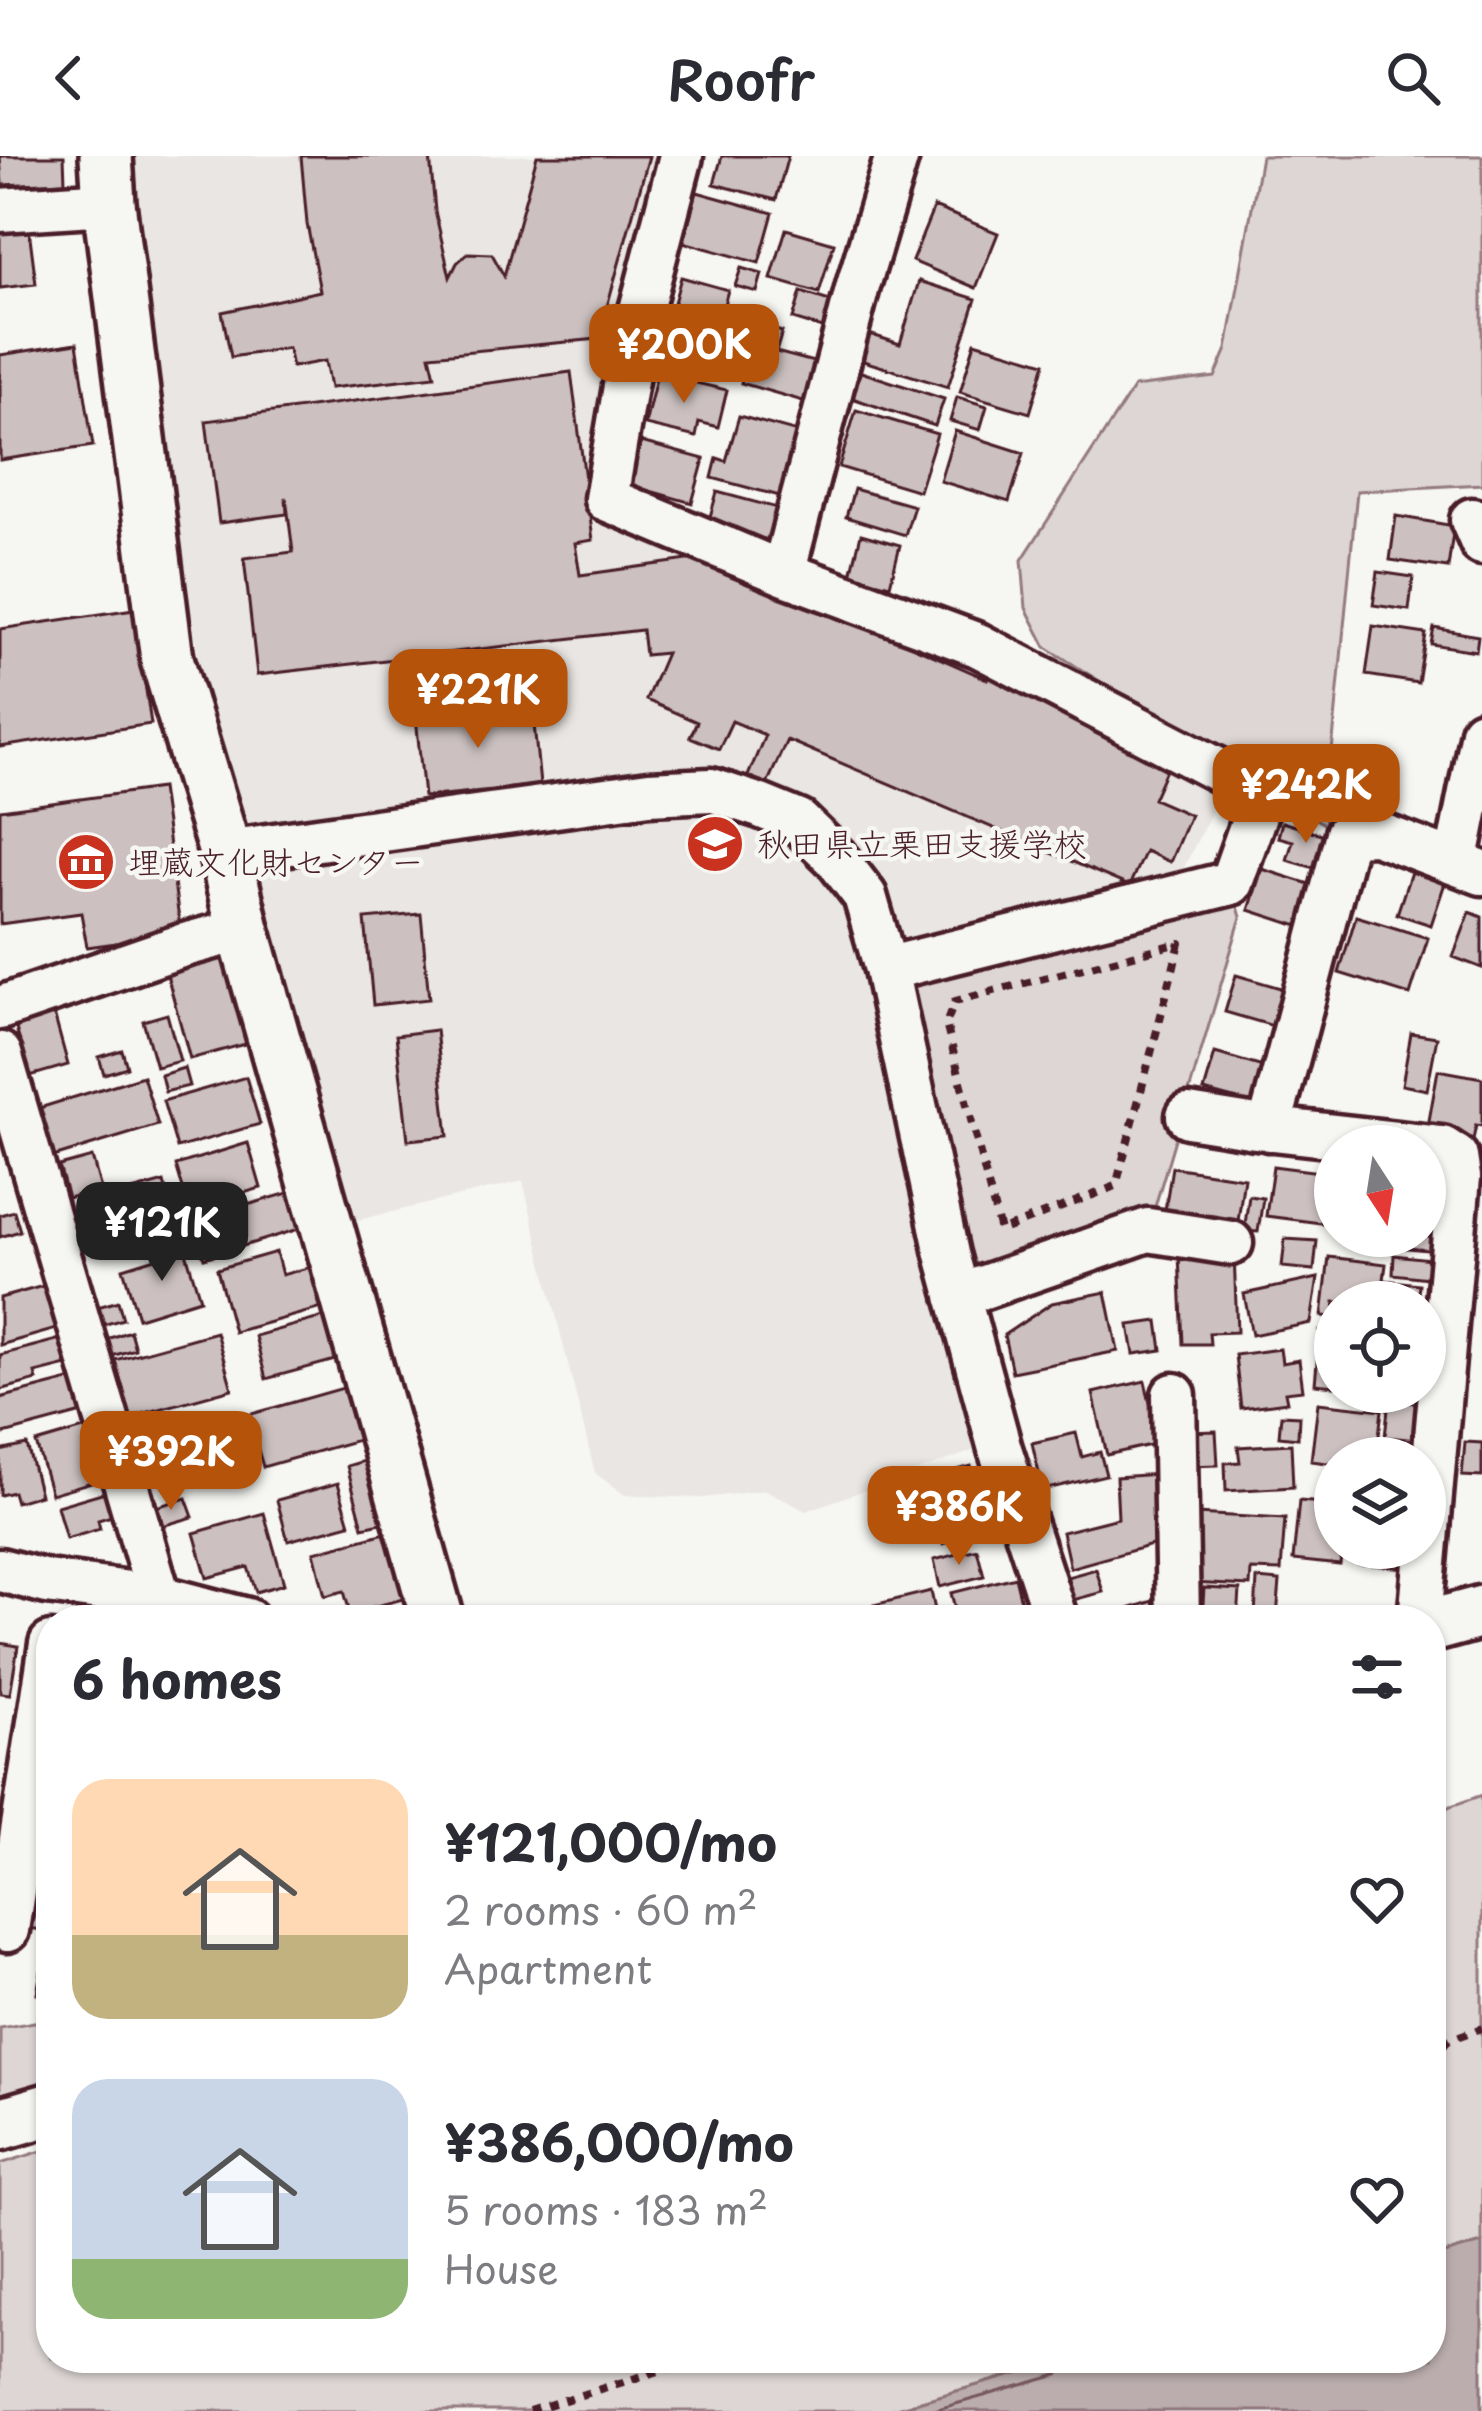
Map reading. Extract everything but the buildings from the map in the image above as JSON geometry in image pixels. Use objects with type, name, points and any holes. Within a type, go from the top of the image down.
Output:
[{"type":"street","points":[[681,156],[632,345],[606,500],[783,573],[978,645],[1251,787],[1257,809],[1231,884],[886,969]]},
{"type":"street","points":[[783,573],[897,156]]},
{"type":"street","points":[[0,209],[108,179],[167,659],[434,1605]]},
{"type":"street","points":[[1269,1129],[1346,834],[1376,833],[1469,868],[1482,732]]},
{"type":"street","points":[[225,852],[650,793],[711,790],[799,822],[835,856],[865,896],[886,969],[947,1255],[1000,1449],[1051,1605]]},
{"type":"street","points":[[0,1008],[243,929]]},
{"type":"street","points":[[0,1054],[159,1598]]},
{"type":"street","points":[[1188,1116],[1442,1148],[1456,1157],[1459,1177],[1421,1605]]},
{"type":"street","points":[[958,1296],[1148,1231],[1231,1243]]},
{"type":"street","points":[[1174,1395],[1178,1605]]},
{"type":"street","points":[[0,1570],[57,1602],[159,1598],[187,1605]]},
{"type":"street","points":[[1446,1622],[1482,1612]]},
{"type":"street","points":[[7,1930],[36,1742]]},
{"type":"street","points":[[0,2123],[36,2113]]},
{"type":"path","points":[[1180,943],[1116,1186],[1000,1231],[946,1024],[956,1001],[1180,943]]},
{"type":"path","points":[[1446,2042],[1482,2028]]},
{"type":"path","points":[[529,2411],[652,2373]]},
{"type":"shaded area","name":"秋田県立栗田支援学校","points":[[134,156],[666,156],[595,478],[981,654],[1213,776],[1217,801],[1174,887],[903,950],[987,1446],[806,1511],[766,1490],[702,1498],[625,1495],[595,1473],[523,1181],[349,1222],[251,932],[197,648],[137,215]]},
{"type":"shaded area","points":[[1261,156],[1482,156],[1482,484],[1357,491],[1325,825],[1046,647],[1026,608],[1022,560],[1134,387],[1215,377],[1227,349]]},
{"type":"shaded area","points":[[1231,883],[1241,917],[1148,1230],[958,1296],[886,969]]},
{"type":"shaded area","points":[[1482,1795],[1482,2243],[1446,2254],[1446,1808]]},
{"type":"shaded area","points":[[36,2022],[36,2085],[0,2096],[0,2028]]},
{"type":"shaded area","points":[[36,2153],[36,2373],[1021,2373],[886,2411],[0,2411],[0,2164]]},
{"type":"water","points":[[1482,2243],[1482,2411],[886,2411],[1021,2373],[1446,2373],[1446,2254]]},
{"type":"place","name":"秋田県立栗田支援学校","points":[[715,844]]},
{"type":"place","name":"埋蔵文化財センター","points":[[86,862]]}]
